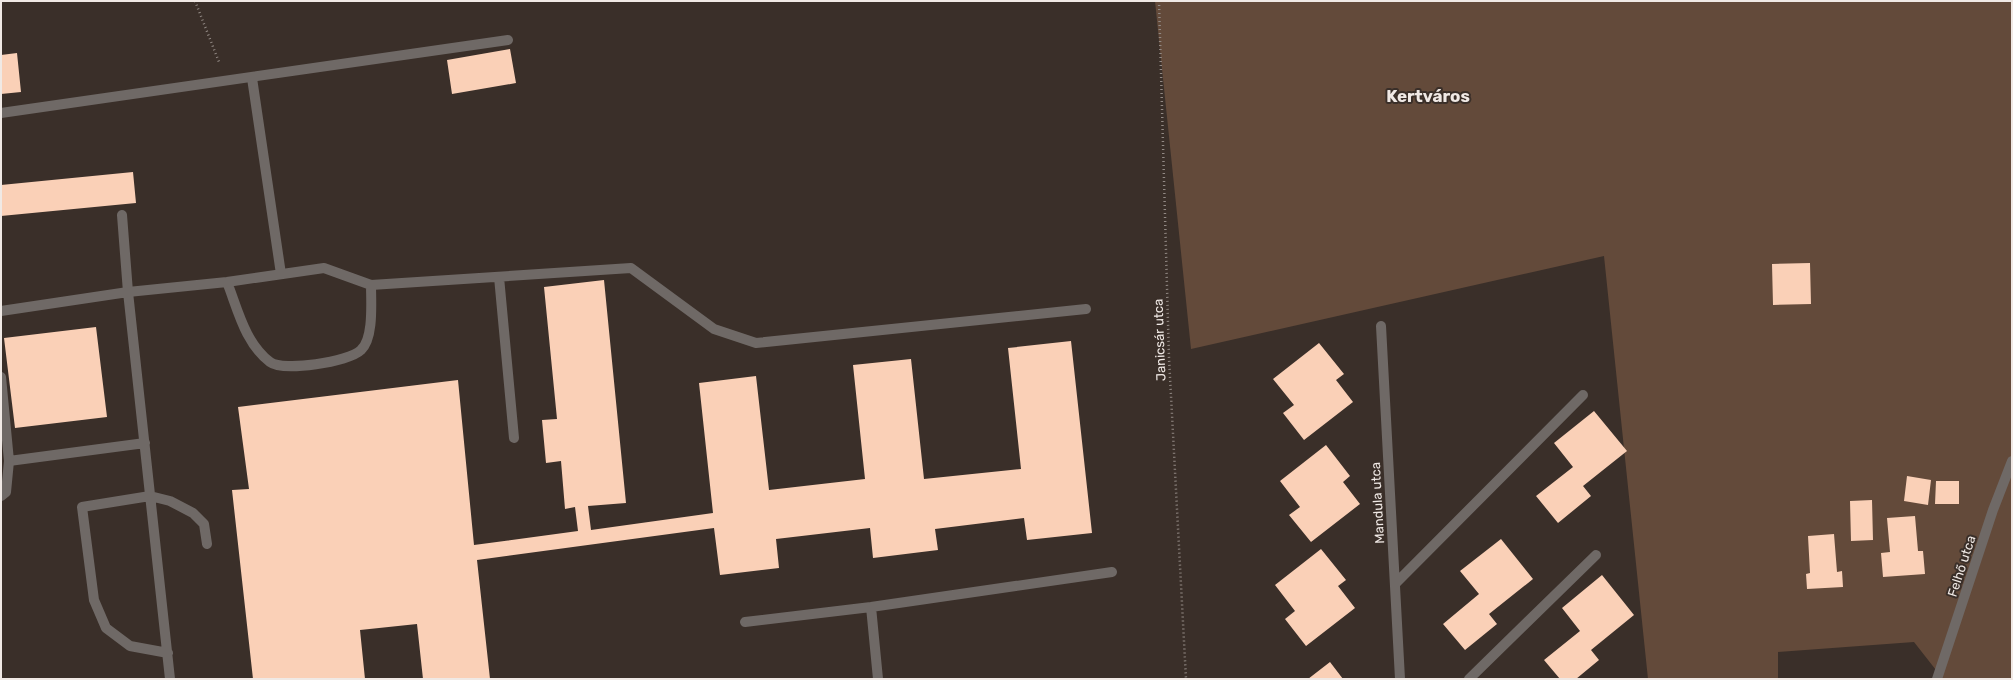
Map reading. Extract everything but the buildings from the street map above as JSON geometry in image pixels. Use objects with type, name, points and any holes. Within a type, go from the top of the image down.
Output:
[{"type":"street","points":[[1,113],[227,82],[508,40]]},
{"type":"street","points":[[252,78],[281,274]]},
{"type":"street","points":[[122,215],[128,292],[170,679]]},
{"type":"street","points":[[1,311],[128,292],[227,282],[324,268],[371,285],[631,268],[714,329],[756,343],[1086,309]]},
{"type":"street","points":[[499,277],[514,438]]},
{"type":"street","points":[[227,282],[248,337],[271,363],[291,367],[344,359],[361,350],[369,333],[371,285]]},
{"type":"street","name":"Mandula utca","points":[[1381,326],[1400,679]]},
{"type":"street","points":[[1,377],[9,460],[6,492],[1,496]]},
{"type":"street","points":[[1395,584],[1583,394]]},
{"type":"street","points":[[9,460],[145,443]]},
{"type":"street","name":"Felhő utca","points":[[1937,679],[1993,510],[2012,462]]},
{"type":"street","points":[[168,652],[130,646],[106,628],[94,600],[82,507],[150,496],[170,501],[193,513],[204,524],[207,544]]},
{"type":"street","points":[[1469,679],[1596,556]]},
{"type":"street","points":[[745,622],[871,607],[1112,572]]},
{"type":"street","points":[[871,607],[878,679]]},
{"type":"path","points":[[195,1],[227,82]]},
{"type":"path","name":"Janicsár utca","points":[[1159,1],[1169,358],[1186,679]]},
{"type":"shaded area","points":[[1155,1],[2012,1],[2012,679],[1943,679],[1914,642],[1778,652],[1778,679],[1648,679],[1604,256],[1191,349]]},
{"type":"district","name":"Kertváros","points":[[1428,96]]}]
